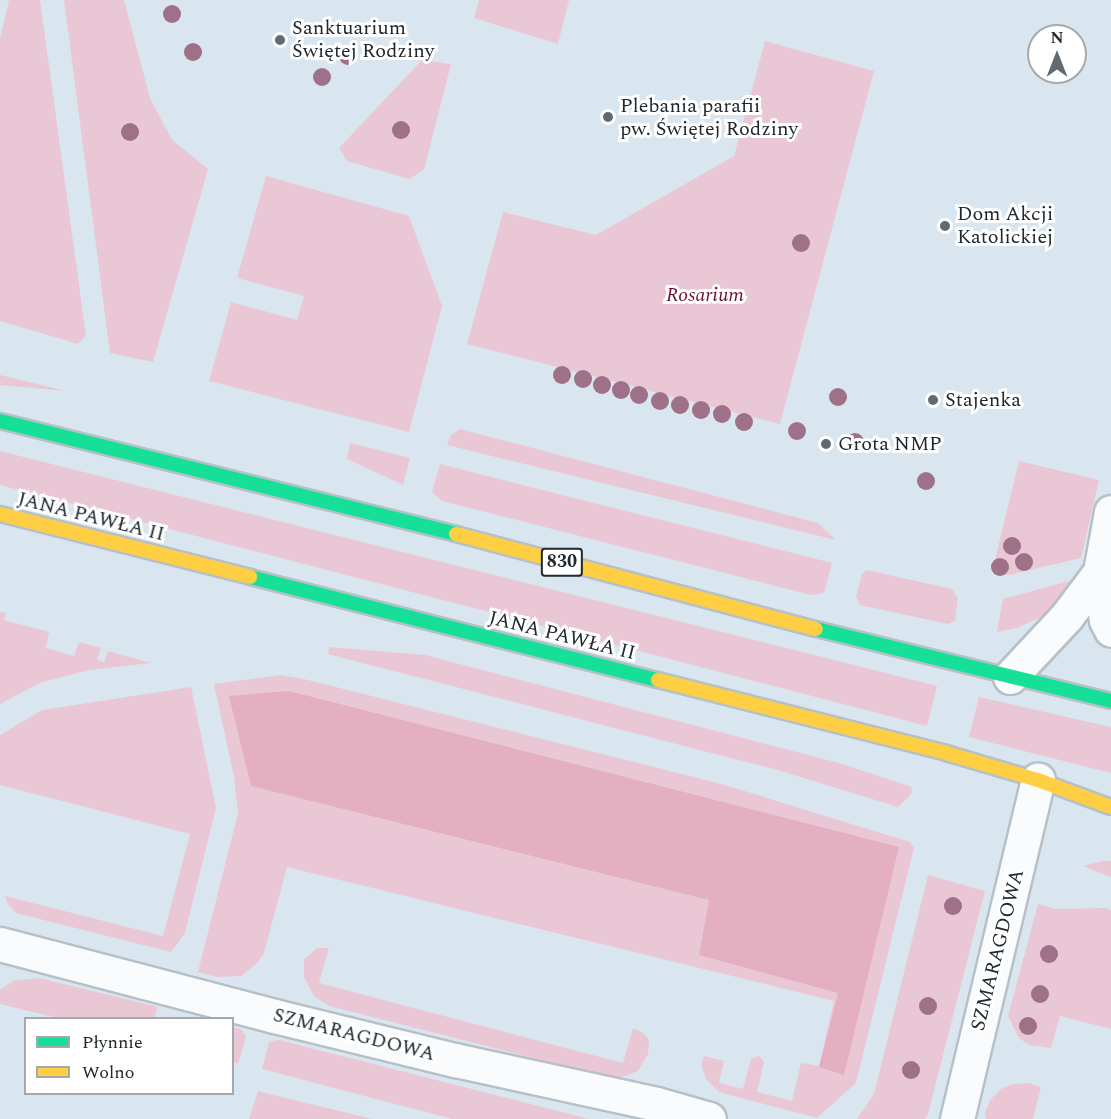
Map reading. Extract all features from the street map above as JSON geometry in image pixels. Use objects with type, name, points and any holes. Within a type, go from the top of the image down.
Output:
[{"type":"main road","name":"830","points":[[7,422],[408,521],[1010,677],[1111,700]]},
{"type":"main road","name":"JANA PAWŁA II","points":[[0,514],[946,753],[1038,780],[1111,807]]},
{"type":"street","points":[[1111,512],[1100,572],[1106,621],[1111,630]]},
{"type":"street","points":[[1010,677],[1067,616],[1100,572]]},
{"type":"street","name":"SZMARAGDOWA","points":[[957,1119],[1038,780]]},
{"type":"street","name":"SZMARAGDOWA","points":[[0,944],[285,1019],[455,1060],[656,1104],[709,1119]]},
{"type":"green space","points":[[9,0],[40,0],[86,336],[78,344],[0,321],[0,39]]},
{"type":"green space","points":[[64,0],[124,0],[150,98],[172,140],[208,169],[153,362],[110,353]]},
{"type":"green space","points":[[479,0],[569,0],[558,44],[474,18]]},
{"type":"green space","name":"Rosarium","points":[[765,41],[874,71],[780,424],[467,344],[503,212],[596,235],[734,156]]},
{"type":"green space","points":[[422,60],[451,64],[424,170],[409,179],[347,161],[339,148]]},
{"type":"green space","points":[[266,176],[409,216],[442,306],[409,432],[209,381],[231,302],[297,320],[304,296],[237,278]]},
{"type":"green space","points":[[0,375],[66,391],[0,385]]},
{"type":"green space","points":[[460,429],[818,523],[836,540],[447,445],[451,435]]},
{"type":"green space","points":[[350,443],[410,458],[403,485],[347,459]]},
{"type":"green space","points":[[0,451],[937,686],[927,726],[0,485]]},
{"type":"green space","points":[[1019,461],[1099,480],[1081,558],[1009,575],[992,572]]},
{"type":"green space","points":[[440,464],[832,563],[824,593],[811,595],[442,501],[432,492]]},
{"type":"green space","points":[[867,570],[952,589],[958,598],[955,621],[948,624],[860,605],[856,597],[862,574]]},
{"type":"green space","points":[[1069,581],[1062,598],[1043,616],[1017,628],[997,632],[1003,599]]},
{"type":"green space","points":[[0,612],[6,613],[4,620],[49,632],[46,648],[74,656],[79,642],[101,648],[97,660],[104,662],[108,651],[151,663],[89,670],[42,682],[0,704]]},
{"type":"green space","points":[[329,647],[425,655],[839,763],[912,787],[911,794],[898,807],[781,771],[328,654]]},
{"type":"green space","points":[[280,675],[304,679],[725,785],[910,842],[914,848],[856,1083],[817,1118],[719,1092],[706,1079],[701,1065],[704,1056],[724,1061],[719,1083],[743,1089],[751,1059],[759,1056],[764,1062],[757,1092],[792,1101],[801,1063],[819,1066],[834,1001],[287,867],[264,953],[258,962],[241,976],[217,977],[198,972],[238,813],[234,777],[214,684]]},
{"type":"green space","points":[[191,687],[216,808],[185,933],[171,952],[16,913],[8,904],[5,896],[163,936],[190,834],[0,785],[0,735],[42,710]]},
{"type":"green space","points":[[979,697],[1111,727],[1111,773],[969,737]]},
{"type":"green space","points":[[1111,861],[1111,877],[1083,866]]},
{"type":"green space","points":[[928,875],[985,891],[928,1114],[925,1119],[857,1119],[874,1094]]},
{"type":"green space","points":[[1038,904],[1056,909],[1104,908],[1111,910],[1111,1029],[1060,1016],[1051,1048],[1029,1045],[1019,1038],[1008,1016]]},
{"type":"green space","points":[[317,948],[329,948],[319,983],[623,1063],[633,1028],[643,1033],[649,1040],[648,1054],[638,1071],[619,1078],[604,1076],[329,1006],[314,996],[304,977],[304,959]]},
{"type":"green space","points":[[39,978],[158,1007],[154,1017],[53,1017],[0,1004],[0,990],[13,981]]},
{"type":"green space","points":[[234,1027],[241,1029],[246,1037],[238,1064],[234,1062]]},
{"type":"green space","points":[[278,1040],[589,1119],[452,1119],[262,1069],[269,1042]]},
{"type":"green space","points":[[1028,1083],[1041,1087],[1033,1119],[986,1119],[985,1112],[991,1099],[1001,1089],[1013,1084]]},
{"type":"green space","points":[[258,1091],[372,1119],[249,1119]]},
{"type":"shaded area","points":[[289,691],[899,847],[844,1075],[819,1067],[838,993],[699,955],[709,900],[251,786],[229,696]]},
{"type":"traffic: fast","points":[[0,421],[456,534]]},
{"type":"traffic: fast","points":[[250,577],[658,680]]},
{"type":"traffic: fast","points":[[816,629],[1111,701]]},
{"type":"traffic: slow","points":[[0,514],[250,577]]},
{"type":"traffic: slow","points":[[456,534],[816,629]]},
{"type":"traffic: slow","points":[[658,680],[946,753],[1038,780],[1111,807]]},
{"type":"place","name":"Sanktuarium Świętej Rodziny","points":[[280,40]]},
{"type":"place","name":"Plebania parafii pw. Świętej Rodziny","points":[[608,117]]},
{"type":"place","name":"Dom Akcji Katolickiej","points":[[945,226]]},
{"type":"place","name":"Stajenka","points":[[933,400]]},
{"type":"place","name":"Grota NMP","points":[[826,444]]}]
